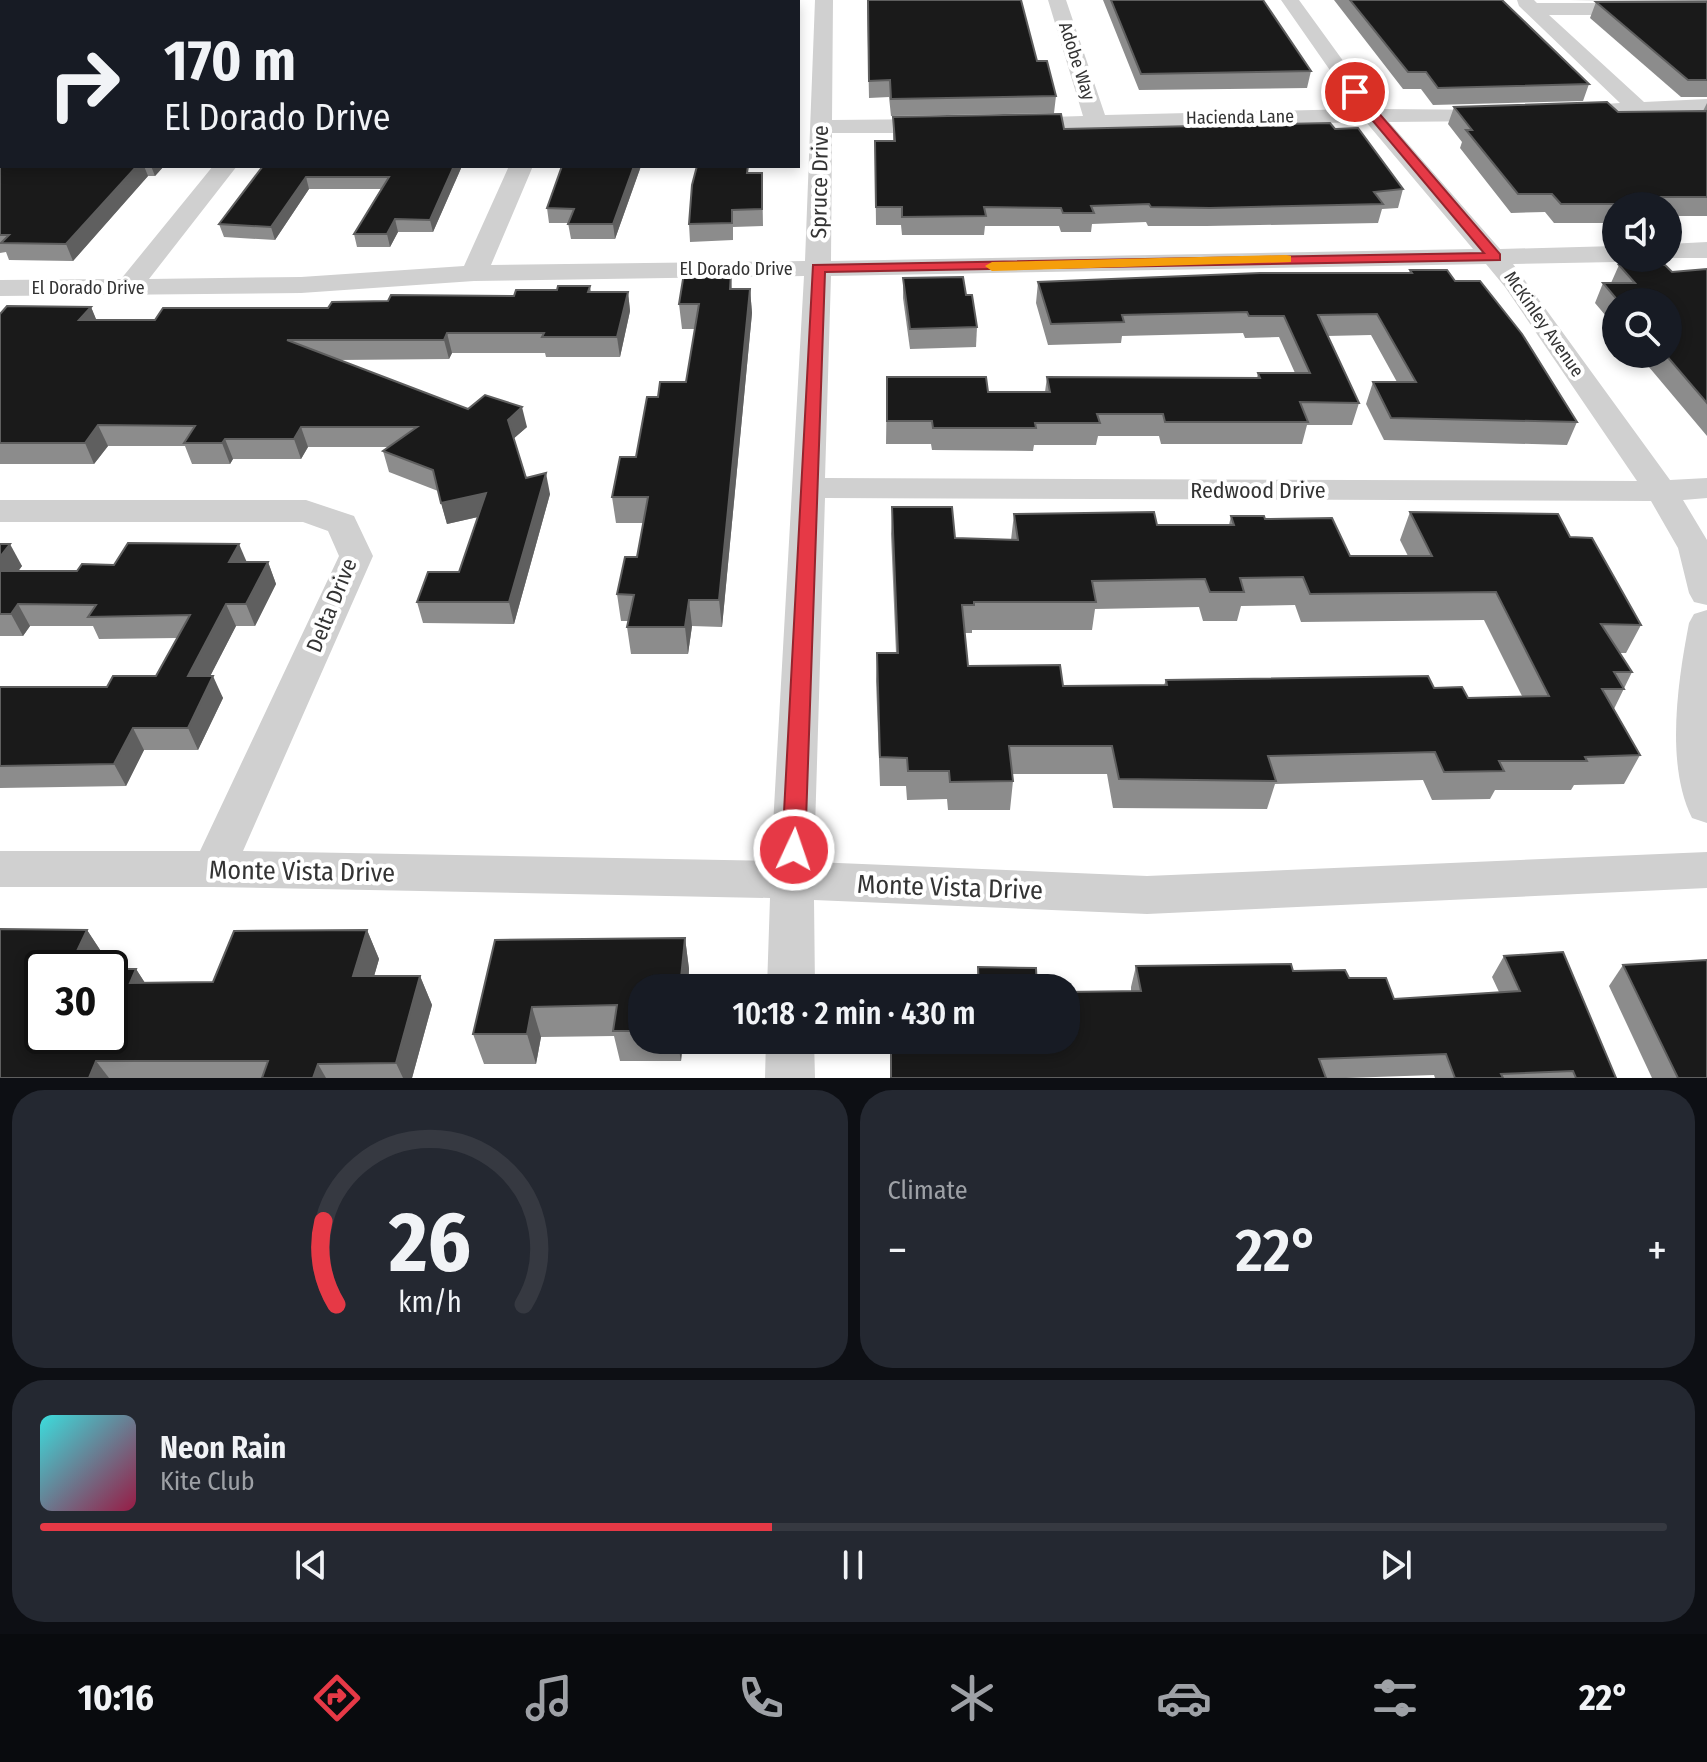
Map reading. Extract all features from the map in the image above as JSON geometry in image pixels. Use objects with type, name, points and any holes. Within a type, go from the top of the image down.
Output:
[{"type":"street","name":"Spruce Drive","points":[[791,974],[792,880],[818,268],[824,0]]},
{"type":"street","name":"Adobe Way","points":[[1057,0],[1096,121]]},
{"type":"street","name":"McKinley Avenue","points":[[1290,0],[1372,116],[1495,257],[1661,491],[1695,548],[1707,593]]},
{"type":"street","points":[[1528,4],[1707,9]]},
{"type":"street","points":[[1528,4],[1638,108]]},
{"type":"street","points":[[1548,113],[1707,105]]},
{"type":"street","name":"Hacienda Lane","points":[[1001,125],[1518,114]]},
{"type":"street","points":[[820,127],[956,126]]},
{"type":"street","points":[[128,288],[223,168]]},
{"type":"street","points":[[474,273],[520,168]]},
{"type":"street","points":[[1682,251],[1707,250]]},
{"type":"street","name":"El Dorado Drive","points":[[0,288],[301,285],[474,273],[616,269],[1602,254]]},
{"type":"street","name":"Redwood Drive","points":[[810,488],[1661,491],[1707,488]]},
{"type":"street","name":"Delta Drive","points":[[0,511],[306,511],[342,524],[356,556],[213,869]]},
{"type":"street","points":[[1707,623],[1695,695],[1701,784],[1707,806]]},
{"type":"street","name":"Monte Vista Drive","points":[[0,869],[213,869],[792,880],[1147,895],[1707,870]]},
{"type":"street","points":[[790,1054],[790,1078]]},
{"type":"building","points":[[868,0],[1021,0],[1037,61],[1047,61],[1056,96],[891,99],[890,80],[869,81]]},
{"type":"building","points":[[1111,0],[1263,0],[1311,71],[1141,74]]},
{"type":"building","points":[[1350,0],[1502,0],[1589,84],[1438,88],[1426,72],[1408,72]]},
{"type":"building","points":[[1596,2],[1707,2],[1707,80],[1688,80]]},
{"type":"building","points":[[1607,102],[1618,112],[1707,111],[1707,197],[1682,197],[1682,192],[1602,192],[1602,204],[1561,204],[1552,194],[1518,194],[1466,130],[1472,130],[1454,107]]},
{"type":"building","points":[[1061,114],[1064,129],[1330,123],[1335,129],[1358,128],[1403,189],[1374,192],[1383,204],[1210,208],[1151,207],[1149,204],[1091,206],[1094,213],[1063,213],[1061,208],[984,207],[986,216],[902,217],[902,207],[876,207],[875,141],[895,141],[893,117]]},
{"type":"building","points":[[0,168],[135,168],[66,244],[1,243],[9,235],[0,235]]},
{"type":"building","points":[[261,168],[453,168],[430,220],[395,219],[387,234],[354,234],[389,177],[306,177],[271,227],[219,224]]},
{"type":"building","points":[[561,168],[633,168],[613,224],[568,224],[574,209],[547,208]]},
{"type":"building","points":[[696,168],[748,168],[747,173],[762,173],[762,209],[732,210],[732,223],[689,224]]},
{"type":"building","points":[[1707,269],[1707,403],[1677,368],[1682,368],[1682,288],[1607,288],[1603,283],[1635,283],[1625,272]]},
{"type":"building","points":[[1410,270],[1447,270],[1455,281],[1480,281],[1522,334],[1577,422],[1391,418],[1373,382],[1416,382],[1377,314],[1318,315],[1359,403],[1300,402],[1308,422],[1165,422],[1163,414],[1097,414],[1100,423],[1035,423],[1036,428],[933,428],[932,421],[887,421],[887,377],[986,377],[988,392],[1050,392],[1047,377],[1260,378],[1258,373],[1310,373],[1284,316],[1249,316],[1247,312],[1122,315],[1124,322],[1051,324],[1038,282],[1260,273],[1412,273]]},
{"type":"building","points":[[684,273],[731,273],[730,289],[750,289],[719,600],[689,600],[685,627],[627,627],[634,595],[617,594],[625,557],[637,557],[648,497],[612,497],[620,457],[636,457],[647,397],[658,397],[660,382],[686,382],[699,304],[679,304]]},
{"type":"building","points":[[963,277],[966,295],[972,295],[977,327],[910,329],[903,278]]},
{"type":"building","points":[[558,286],[590,286],[588,292],[628,292],[617,337],[447,333],[444,340],[287,340],[468,409],[485,395],[522,407],[508,420],[526,478],[546,473],[509,602],[417,602],[428,572],[459,572],[486,493],[441,503],[433,470],[383,451],[417,427],[301,427],[294,439],[225,439],[222,443],[184,443],[195,426],[98,425],[85,443],[0,443],[0,314],[7,306],[91,307],[79,320],[155,320],[163,308],[328,308],[332,302],[388,301],[391,295],[514,296],[516,290],[557,290]]},
{"type":"building","points":[[892,507],[952,507],[955,538],[1018,540],[1014,514],[1154,512],[1157,525],[1234,525],[1231,516],[1332,518],[1350,556],[1432,556],[1410,512],[1558,514],[1570,537],[1592,538],[1641,625],[1601,624],[1632,672],[1614,672],[1624,689],[1602,689],[1640,755],[1585,757],[1587,761],[1499,761],[1504,771],[1444,772],[1435,752],[1268,756],[1276,781],[1119,779],[1112,746],[1009,746],[1013,781],[950,782],[949,771],[908,771],[907,758],[880,757],[877,653],[898,653]],"holes":[[[1303,577],[1310,594],[1496,592],[1549,696],[1468,698],[1462,687],[1434,688],[1428,676],[1166,680],[1167,685],[1063,686],[1060,665],[968,666],[962,605],[974,605],[974,602],[1096,602],[1092,581],[1205,579],[1210,592],[1244,592],[1240,578]]]},
{"type":"building","points":[[128,543],[239,544],[229,562],[268,562],[246,604],[226,604],[188,676],[213,676],[188,728],[133,728],[114,764],[0,766],[0,687],[107,687],[113,676],[156,676],[190,615],[88,617],[96,605],[18,604],[11,614],[0,614],[0,571],[77,571],[82,564],[114,565]]},
{"type":"building","points":[[0,544],[10,544],[0,557]]},
{"type":"building","points":[[0,929],[87,930],[78,950],[24,950],[24,1054],[128,1054],[128,969],[136,969],[130,983],[213,982],[234,931],[367,930],[353,976],[420,976],[396,1063],[318,1064],[313,1078],[262,1078],[268,1061],[96,1061],[89,1078],[0,1078]]},
{"type":"building","points":[[685,938],[681,974],[628,974],[628,1031],[613,1031],[617,1005],[532,1007],[527,1034],[473,1034],[495,940]]},
{"type":"building","points":[[1563,952],[1616,1078],[1576,1078],[1573,1071],[1501,1074],[1503,1078],[1455,1078],[1446,1054],[1319,1059],[1326,1078],[891,1078],[891,1054],[1080,1054],[1080,992],[1141,991],[1136,966],[1291,964],[1293,971],[1345,970],[1349,978],[1386,978],[1394,999],[1520,991],[1504,956]]},
{"type":"building","points":[[1707,960],[1707,1078],[1678,1078],[1623,965]]},
{"type":"building","points":[[978,967],[1036,968],[1036,974],[978,974]]},
{"type":"slow traffic","points":[[992,266],[1286,259]]},
{"type":"route","points":[[794,850],[818,268],[1495,257],[1372,116],[1355,92]]}]
